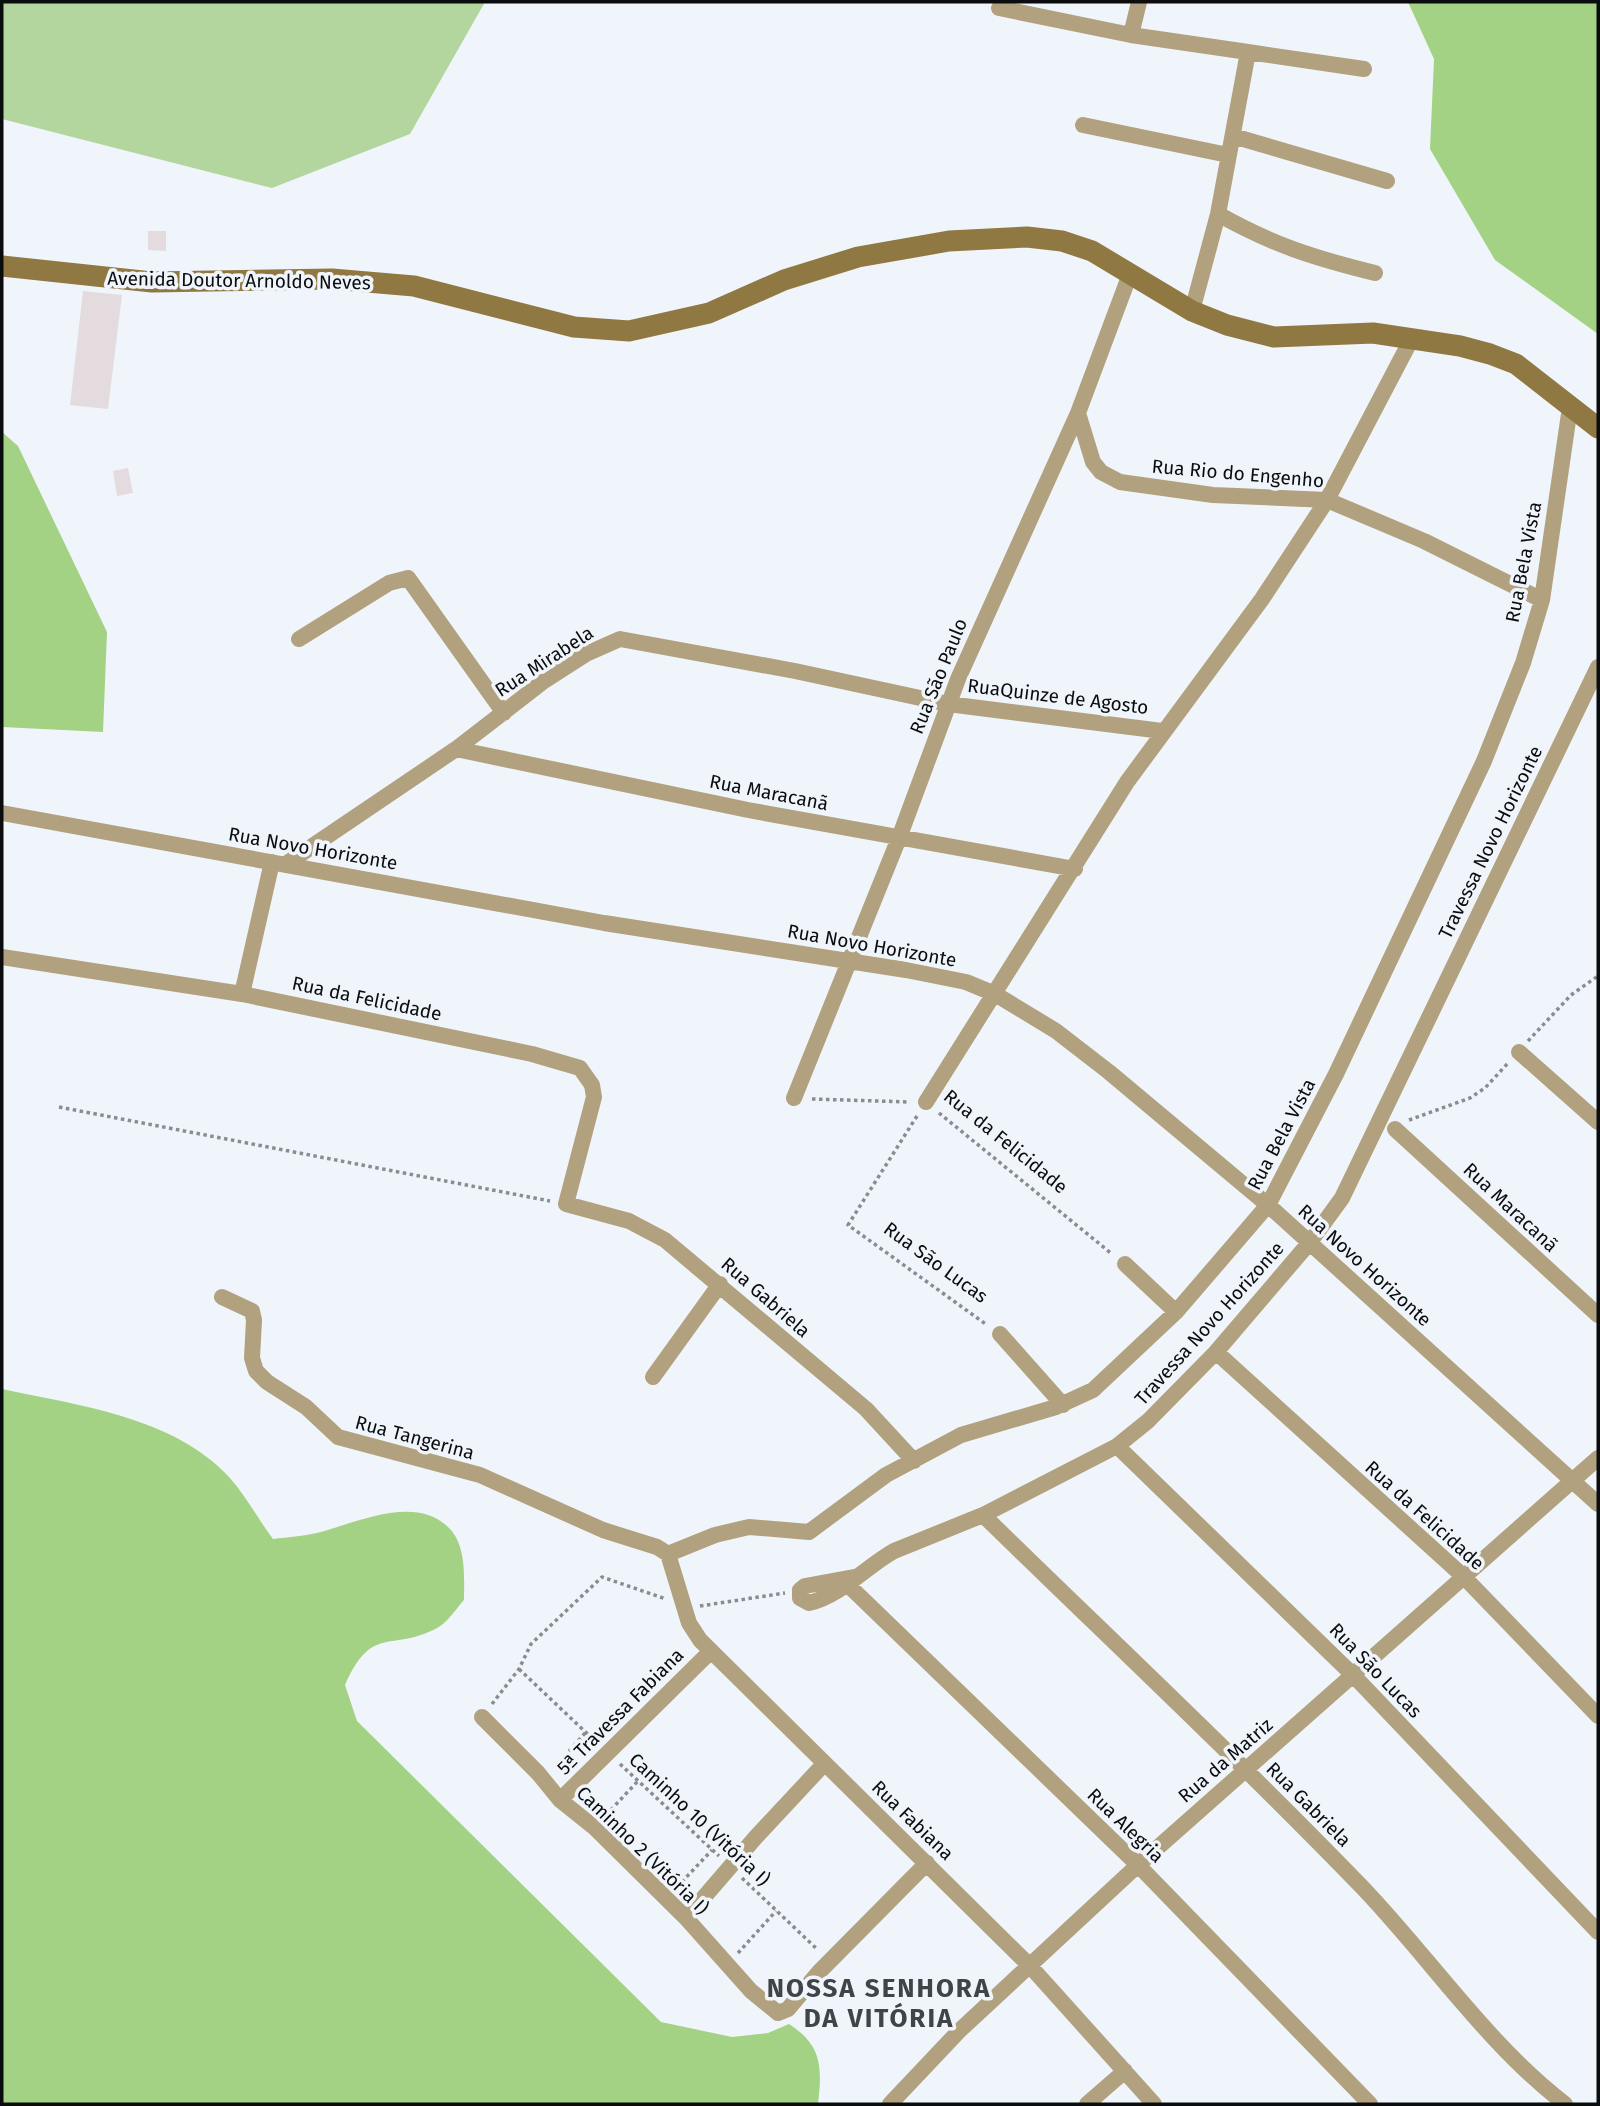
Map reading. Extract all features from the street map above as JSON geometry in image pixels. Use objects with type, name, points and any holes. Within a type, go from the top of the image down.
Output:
[{"type":"main road","name":"Avenida Doutor Arnoldo Neves","points":[[2,266],[152,282],[332,279],[414,286],[574,327],[628,331],[709,313],[784,280],[858,257],[949,240],[1027,237],[1062,241],[1092,251],[1192,312],[1227,325],[1274,337],[1373,333],[1412,338],[1460,346],[1516,364],[1593,424]]},
{"type":"street","points":[[1131,35],[1139,2]]},
{"type":"street","points":[[999,8],[1131,35],[1364,69]]},
{"type":"street","points":[[1192,312],[1219,214],[1248,52]]},
{"type":"street","points":[[1083,125],[1228,155]]},
{"type":"street","points":[[1233,136],[1387,181]]},
{"type":"street","points":[[1219,214],[1263,239],[1295,252],[1375,273]]},
{"type":"street","name":"Rua São Paulo","points":[[794,1098],[899,838],[948,704],[1079,414],[1130,274]]},
{"type":"street","points":[[926,1102],[1162,731],[1262,599],[1327,500],[1412,338]]},
{"type":"street","name":"Rua Bela Vista","points":[[668,1553],[715,1535],[749,1527],[809,1532],[887,1475],[961,1435],[1063,1405],[1093,1390],[1176,1312],[1268,1205],[1331,1086],[1484,761],[1523,663],[1542,600],[1570,407]]},
{"type":"street","name":"Rua Rio do Engenho","points":[[1079,414],[1093,463],[1101,472],[1120,482],[1213,495],[1327,500],[1424,541],[1542,600]]},
{"type":"street","points":[[299,639],[388,583],[408,579],[504,713]]},
{"type":"street","name":"Rua Mirabela","points":[[279,863],[456,749],[586,654],[620,639],[795,671],[948,704]]},
{"type":"street","name":"Travessa Novo Horizonte","points":[[800,1590],[801,1600],[809,1603],[906,1544],[983,1515],[1116,1446],[1148,1421],[1216,1352],[1310,1242],[1342,1198],[1598,667]]},
{"type":"street","name":"RuaQuinze de Agosto","points":[[948,704],[1162,731]]},
{"type":"street","name":"Rua Maracanã","points":[[456,749],[590,779],[1074,869]]},
{"type":"street","name":"Rua Novo Horizonte","points":[[2,813],[604,923],[966,982],[995,994],[1056,1031],[1268,1205],[1598,1504]]},
{"type":"street","points":[[242,994],[279,863]]},
{"type":"street","name":"Rua da Felicidade","points":[[2,957],[242,994],[519,1052],[580,1068],[592,1085],[594,1097],[566,1204]]},
{"type":"street","points":[[1519,1052],[1598,1122]]},
{"type":"street","name":"Rua Maracanã","points":[[1395,1129],[1598,1315]]},
{"type":"street","name":"Rua Gabriela","points":[[566,1204],[602,1212],[665,1240],[866,1409],[914,1461]]},
{"type":"street","points":[[1125,1264],[1176,1312]]},
{"type":"street","points":[[653,1377],[720,1284]]},
{"type":"street","name":"Rua Tangerina","points":[[222,1297],[252,1311],[254,1320],[251,1358],[261,1378],[306,1407],[338,1437],[480,1475],[604,1530],[668,1553]]},
{"type":"street","points":[[1000,1334],[1063,1405]]},
{"type":"street","name":"Rua da Felicidade","points":[[1216,1352],[1463,1576],[1598,1716]]},
{"type":"street","name":"Rua São Lucas","points":[[1116,1446],[1354,1676],[1598,1932]]},
{"type":"street","name":"Rua da Matriz","points":[[890,2104],[959,2031],[1139,1865],[1598,1458]]},
{"type":"street","name":"Rua Gabriela","points":[[983,1515],[1402,1929],[1502,2045],[1564,2104]]},
{"type":"street","name":"Rua Fabiana","points":[[668,1553],[683,1607],[694,1632],[710,1652],[1030,1966],[1154,2104]]},
{"type":"street","name":"Rua Alegria","points":[[850,1580],[1139,1865],[1370,2104]]},
{"type":"street","name":"5ª Travessa Fabiana","points":[[560,1800],[710,1652]]},
{"type":"street","name":"Caminho 2 (Vitória I)","points":[[482,1717],[560,1800],[595,1828],[686,1918],[751,1991],[777,2013],[788,2009],[830,1961]]},
{"type":"street","points":[[686,1918],[824,1764]]},
{"type":"street","points":[[830,1961],[927,1863]]},
{"type":"street","points":[[1087,2104],[1125,2071]]},
{"type":"path","points":[[1395,1129],[1413,1118],[1478,1093],[1571,995],[1598,976]]},
{"type":"path","points":[[794,1098],[926,1102]]},
{"type":"path","name":"Rua São Lucas","points":[[926,1102],[848,1225],[1000,1334]]},
{"type":"path","name":"Rua da Felicidade","points":[[926,1102],[1125,1264]]},
{"type":"path","points":[[59,1107],[566,1204]]},
{"type":"path","points":[[482,1717],[520,1669],[531,1644],[602,1577],[683,1607],[800,1590]]},
{"type":"path","name":"Caminho 10 (Vitória I)","points":[[520,1669],[721,1858]]},
{"type":"path","points":[[544,1780],[586,1732]]},
{"type":"path","points":[[595,1828],[638,1781]]},
{"type":"path","points":[[666,1899],[712,1850]]},
{"type":"path","name":"Caminho 10 (Vitória I)","points":[[737,1874],[830,1961]]},
{"type":"path","points":[[728,1964],[776,1910]]},
{"type":"green space","points":[[2,2],[485,2],[410,134],[272,188],[2,119]]},
{"type":"green space","points":[[1408,2],[1598,2],[1598,334],[1495,260],[1430,149],[1434,59]]},
{"type":"green space","points":[[2,432],[18,446],[107,632],[103,732],[2,727]]},
{"type":"green space","points":[[2,1389],[123,1416],[181,1440],[207,1457],[229,1477],[273,1539],[315,1533],[386,1513],[421,1513],[436,1518],[449,1528],[462,1553],[464,1600],[441,1626],[421,1635],[374,1646],[365,1653],[345,1685],[357,1721],[661,2022],[732,2037],[768,2033],[789,2024],[800,2032],[814,2049],[818,2059],[818,2104],[2,2104]]},
{"type":"building","points":[[148,231],[166,231],[166,251],[148,250]]},
{"type":"building","points":[[83,291],[122,295],[108,409],[70,405]]},
{"type":"building","points":[[128,468],[133,493],[117,496],[113,471]]},
{"type":"district","name":"NOSSA SENHORA DA VITÓRIA","points":[[879,2003]]}]
